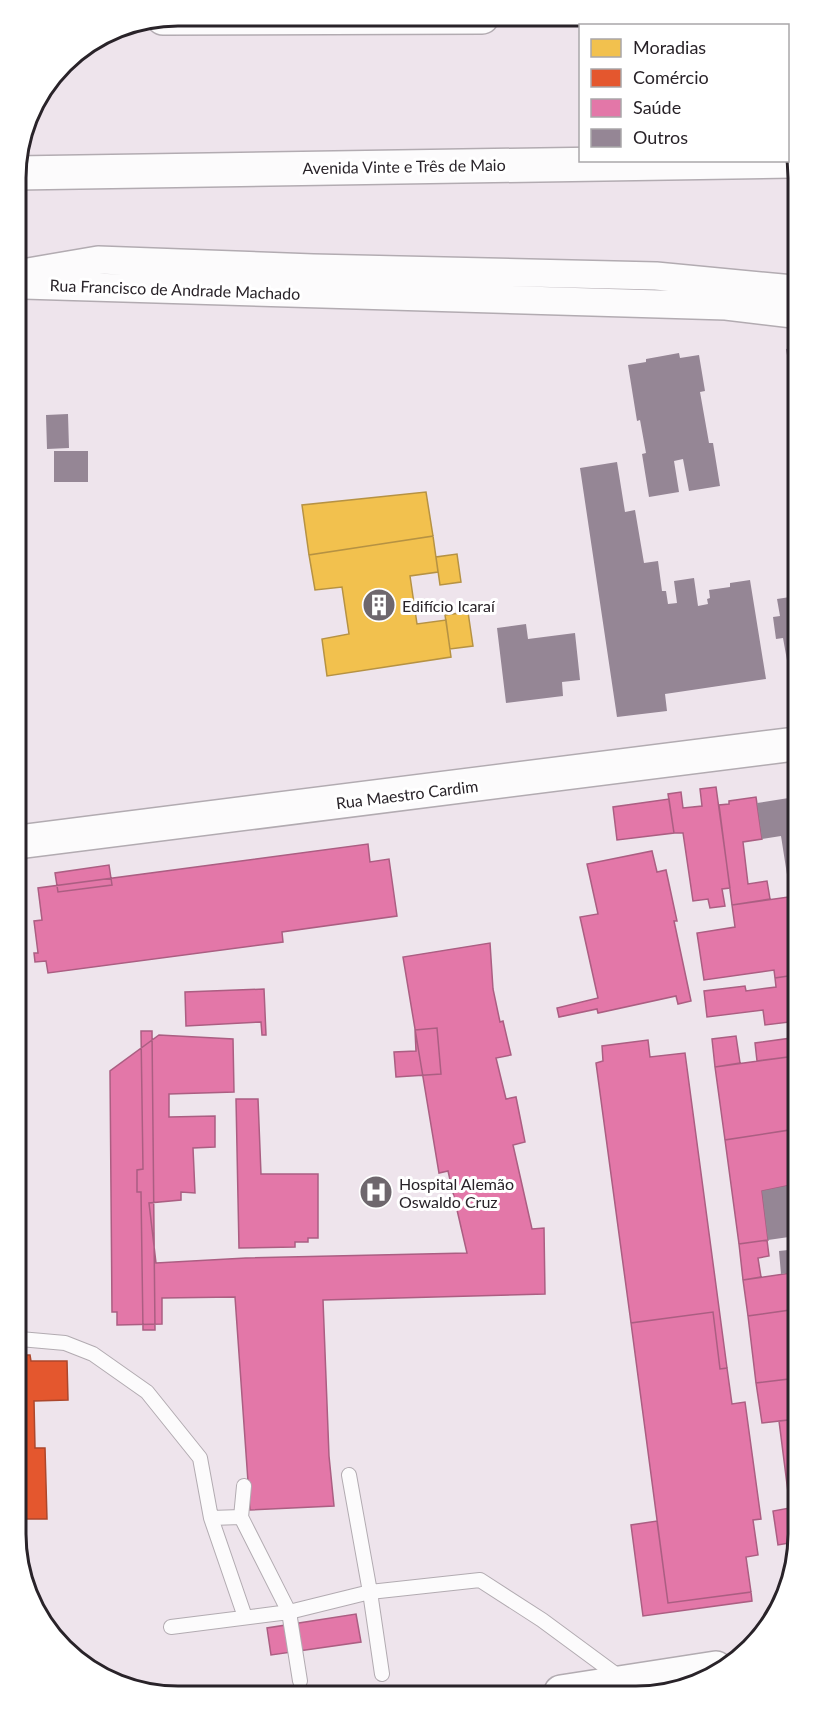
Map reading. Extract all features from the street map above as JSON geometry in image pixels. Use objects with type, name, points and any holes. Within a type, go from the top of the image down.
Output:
[{"type":"main road","name":"Avenida Vinte e Três de Maio","points":[[26,173],[727,162]]},
{"type":"main road","name":"Rua Maestro Cardim","points":[[26,841],[788,745]]},
{"type":"main road","points":[[600,1686],[705,1670]]},
{"type":"street","name":"Rua Francisco de Andrade Machado","points":[[26,274],[28,272],[98,260],[313,268],[656,276],[788,289]]},
{"type":"street","name":"Rua Francisco de Andrade Machado","points":[[26,285],[726,306],[788,313]]},
{"type":"lane","points":[[26,1340],[65,1343],[93,1354],[147,1392],[200,1458],[211,1518],[245,1617]]},
{"type":"lane","points":[[349,1475],[382,1674]]},
{"type":"lane","points":[[244,1486],[241,1517],[288,1612],[300,1681]]},
{"type":"lane","points":[[211,1518],[241,1517]]},
{"type":"lane","points":[[171,1627],[288,1612],[370,1592],[480,1581],[542,1620],[626,1682]]},
{"type":"building: Moradias","points":[[426,492],[433,536],[309,555],[302,505]]},
{"type":"building: Moradias","name":"Edifício Icaraí","points":[[433,536],[438,572],[410,576],[417,624],[446,620],[451,657],[327,676],[322,639],[349,634],[342,587],[315,590],[309,555]]},
{"type":"building: Moradias","points":[[457,554],[461,582],[440,585],[436,557]]},
{"type":"building: Moradias","points":[[468,612],[473,646],[450,649],[445,615]]},
{"type":"building: Comércio","points":[[26,1355],[30,1355],[31,1361],[67,1361],[68,1400],[34,1401],[35,1448],[45,1448],[47,1519],[26,1519]]},
{"type":"building: Saúde","points":[[716,787],[730,888],[722,889],[725,906],[710,908],[708,899],[693,901],[683,833],[674,833],[668,794],[681,792],[683,808],[702,806],[700,789]]},
{"type":"building: Saúde","points":[[756,797],[762,839],[743,842],[748,884],[767,881],[770,899],[732,905],[719,805]]},
{"type":"building: Saúde","points":[[669,799],[674,833],[617,840],[613,807]]},
{"type":"building: Saúde","points":[[368,844],[370,862],[389,859],[397,916],[282,932],[283,942],[48,973],[46,961],[35,962],[34,953],[38,953],[34,921],[42,920],[38,888]]},
{"type":"building: Saúde","points":[[652,851],[657,872],[666,870],[691,1001],[678,1004],[676,996],[598,1013],[597,1009],[559,1017],[557,1008],[598,998],[580,917],[598,914],[587,864]]},
{"type":"building: Saúde","points":[[109,865],[112,885],[58,892],[55,873]]},
{"type":"building: Saúde","points":[[787,897],[787,976],[775,978],[774,970],[704,980],[697,933],[735,927],[732,905]]},
{"type":"building: Saúde","points":[[490,943],[493,989],[500,1022],[503,1021],[511,1055],[496,1058],[506,1099],[516,1097],[525,1142],[513,1145],[532,1229],[544,1228],[545,1294],[323,1300],[329,1456],[334,1506],[250,1510],[235,1297],[162,1298],[162,1324],[117,1325],[117,1312],[112,1312],[110,1071],[159,1035],[233,1039],[234,1092],[169,1094],[169,1117],[215,1116],[215,1147],[193,1148],[195,1193],[181,1192],[181,1200],[149,1203],[156,1263],[246,1258],[467,1253],[448,1171],[439,1173],[403,957]]},
{"type":"building: Saúde","points":[[787,976],[787,1022],[765,1025],[763,1010],[707,1017],[704,991],[745,986],[746,991],[776,987],[775,978]]},
{"type":"building: Saúde","points":[[264,989],[266,1035],[262,1035],[261,1022],[186,1026],[185,992]]},
{"type":"building: Saúde","points":[[437,1028],[441,1074],[396,1077],[394,1052],[416,1051],[415,1030]]},
{"type":"building: Saúde","points":[[141,1031],[152,1031],[155,1330],[143,1330],[141,1192],[137,1192],[137,1170],[143,1169]]},
{"type":"building: Saúde","points":[[736,1036],[740,1063],[715,1067],[712,1039]]},
{"type":"building: Saúde","points":[[787,1039],[787,1057],[757,1061],[755,1043]]},
{"type":"building: Saúde","points":[[648,1040],[650,1057],[685,1053],[727,1368],[720,1369],[713,1312],[631,1323],[596,1063],[603,1061],[602,1046]]},
{"type":"building: Saúde","points":[[787,1057],[787,1130],[725,1140],[715,1067]]},
{"type":"building: Saúde","points":[[236,1099],[258,1099],[261,1174],[318,1174],[318,1238],[308,1238],[308,1242],[295,1242],[295,1247],[239,1248]]},
{"type":"building: Saúde","points":[[787,1130],[787,1186],[762,1191],[768,1240],[739,1244],[725,1140]]},
{"type":"building: Saúde","points":[[767,1240],[769,1256],[758,1258],[761,1277],[743,1280],[739,1244]]},
{"type":"building: Saúde","points":[[787,1273],[787,1310],[748,1316],[743,1280]]},
{"type":"building: Saúde","points":[[787,1310],[787,1379],[756,1383],[748,1316]]},
{"type":"building: Saúde","points":[[713,1312],[720,1369],[727,1368],[732,1404],[745,1402],[761,1519],[753,1520],[758,1555],[746,1557],[751,1592],[668,1603],[631,1323]]},
{"type":"building: Saúde","points":[[787,1379],[787,1420],[762,1423],[756,1383]]},
{"type":"building: Saúde","points":[[787,1420],[787,1485],[779,1421]]},
{"type":"building: Saúde","points":[[787,1509],[787,1543],[778,1545],[773,1511]]},
{"type":"building: Saúde","points":[[657,1521],[668,1603],[751,1592],[752,1601],[643,1616],[631,1525]]},
{"type":"building: Saúde","points":[[356,1614],[361,1642],[271,1655],[267,1628]]},
{"type":"building: Outros","points":[[679,353],[680,358],[699,355],[705,391],[700,392],[709,443],[713,443],[720,486],[689,491],[683,459],[674,461],[679,492],[649,497],[642,454],[646,453],[640,420],[637,421],[628,365]]},
{"type":"building: Outros","points":[[68,414],[69,448],[47,449],[46,415]]},
{"type":"building: Outros","points":[[54,451],[88,451],[88,482],[54,482]]},
{"type":"building: Outros","points":[[617,462],[625,512],[635,510],[644,563],[658,561],[662,591],[666,591],[668,604],[677,603],[674,581],[694,578],[698,606],[708,604],[709,590],[730,587],[730,583],[750,580],[766,679],[665,694],[667,711],[617,717],[580,468]]},
{"type":"building: Outros","points":[[788,597],[788,664],[783,638],[776,639],[773,617],[780,616],[777,599]]},
{"type":"building: Outros","points":[[526,624],[528,639],[575,633],[580,680],[562,682],[563,696],[506,703],[497,628]]},
{"type":"building: Outros","points":[[788,798],[787,878],[781,836],[762,839],[757,803]]},
{"type":"building: Outros","points":[[787,1186],[787,1237],[768,1240],[762,1191]]},
{"type":"building: Outros","points":[[787,1250],[787,1273],[781,1274],[779,1251]]},
{"type":"place","name":"Edifício Icaraí","points":[[379,605]]},
{"type":"place","name":"Hospital Alemão Oswaldo Cruz","points":[[376,1192]]}]
